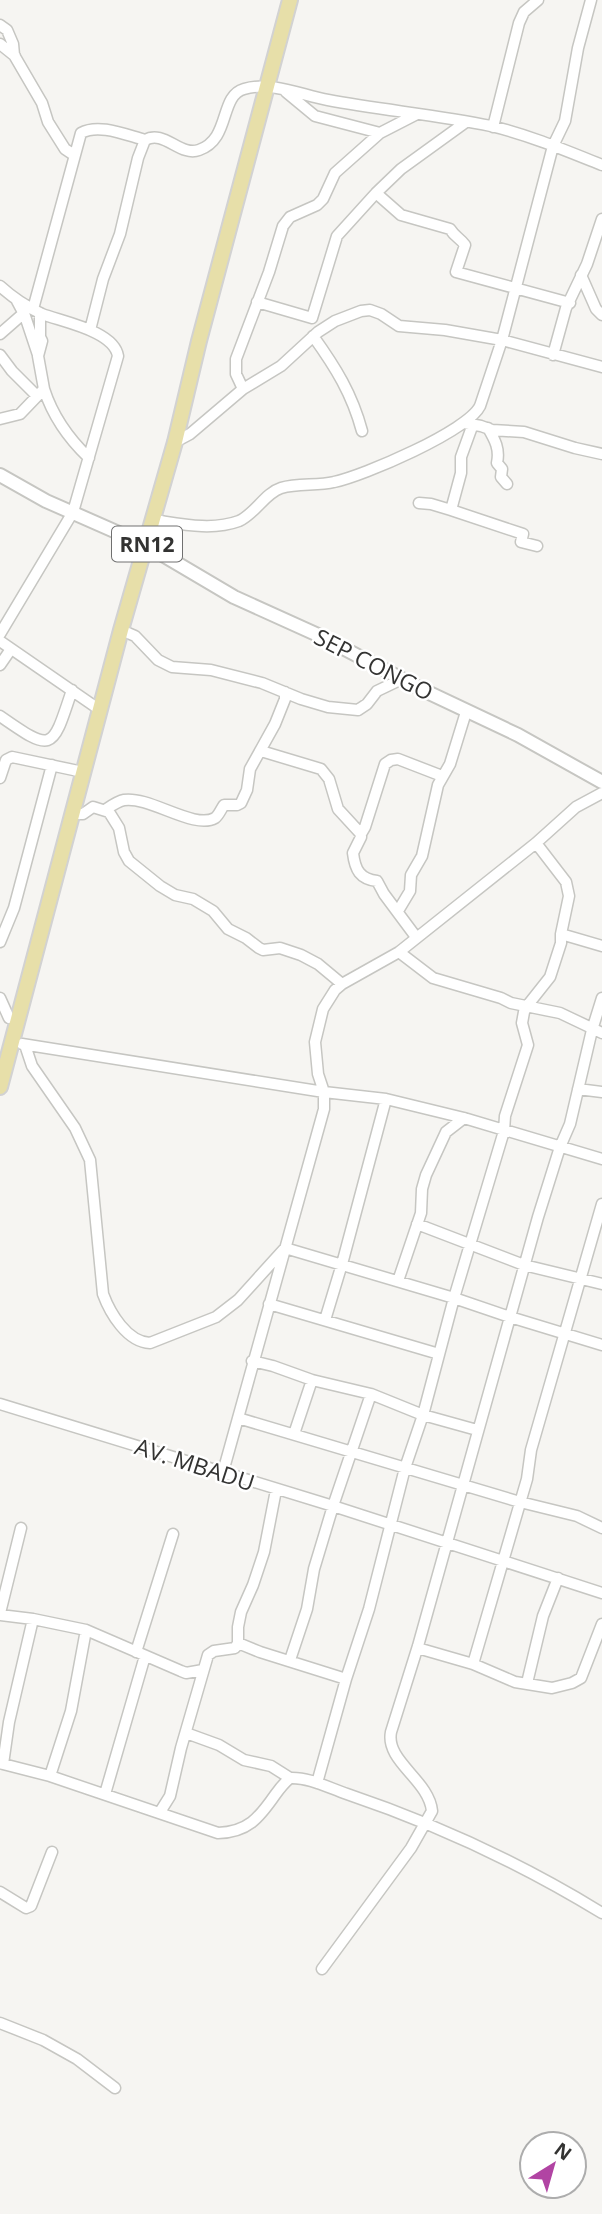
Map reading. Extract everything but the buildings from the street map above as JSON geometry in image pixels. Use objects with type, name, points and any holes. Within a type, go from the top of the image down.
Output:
[{"type":"main road","name":"RN12","points":[[0,1087],[18,1044],[8,1020],[72,814],[121,630],[154,520],[198,341],[290,0]]},
{"type":"street","points":[[493,127],[519,23],[524,12],[538,0]]},
{"type":"street","points":[[154,520],[191,526],[240,520],[279,488],[336,482],[468,423],[478,410],[502,340],[553,146],[565,121],[578,48],[591,0]]},
{"type":"street","points":[[0,25],[7,30],[15,56],[42,103],[48,122],[65,149],[74,155]]},
{"type":"street","points":[[0,44],[15,56]]},
{"type":"street","points":[[90,330],[103,279],[123,225],[135,168],[145,141],[149,138],[163,139],[188,152],[210,145],[219,133],[230,100],[244,89],[265,86],[329,100],[493,127],[553,146],[602,166]]},
{"type":"street","points":[[283,90],[315,116],[380,132]]},
{"type":"street","points":[[243,389],[236,374],[236,359],[283,226],[290,217],[317,205],[323,199],[335,173],[380,132],[417,114]]},
{"type":"street","points":[[257,302],[312,318],[337,236],[376,192],[401,169],[466,122]]},
{"type":"street","points":[[0,419],[20,414],[41,393],[32,312],[80,133],[85,130],[113,131],[145,141]]},
{"type":"street","points":[[376,192],[401,215],[450,229],[455,238],[465,245],[456,272],[569,303]]},
{"type":"street","points":[[553,355],[569,303],[592,251],[602,219]]},
{"type":"street","points":[[580,275],[596,309],[602,315]]},
{"type":"street","points":[[0,286],[32,312],[90,330],[110,341],[118,356],[73,512],[0,634]]},
{"type":"street","points":[[175,442],[190,434],[243,389],[281,366],[335,321],[361,311],[370,310],[400,326],[445,330],[502,340],[602,367]]},
{"type":"street","points":[[0,334],[32,312]]},
{"type":"street","points":[[32,312],[42,341],[38,356]]},
{"type":"street","points":[[313,337],[334,365],[346,387],[362,431]]},
{"type":"street","points":[[0,355],[12,371],[41,393],[69,439],[89,458]]},
{"type":"street","points":[[468,423],[524,432],[575,448],[602,453]]},
{"type":"street","points":[[451,510],[461,473],[461,457],[468,423]]},
{"type":"street","points":[[488,428],[496,442],[499,454],[497,463],[502,469],[501,477],[507,484]]},
{"type":"street","name":"SEP CONGO","points":[[0,475],[46,501],[146,545],[234,597],[318,635],[518,736],[602,782]]},
{"type":"street","points":[[419,503],[451,510],[523,534],[521,542],[537,546]]},
{"type":"street","points":[[121,630],[135,636],[158,660],[172,667],[211,670],[262,683],[328,707],[358,710],[367,704],[377,691],[402,679]]},
{"type":"street","points":[[0,641],[100,710]]},
{"type":"street","points":[[0,665],[11,649]]},
{"type":"street","points":[[0,716],[29,736],[46,741],[54,737],[58,730],[72,690]]},
{"type":"street","points":[[105,810],[123,800],[130,800],[153,804],[184,817],[207,820],[220,813],[224,804],[241,803],[247,790],[250,769],[280,712],[285,692]]},
{"type":"street","points":[[398,911],[410,891],[411,875],[425,847],[442,776],[450,764],[466,712]]},
{"type":"street","points":[[261,751],[321,769],[329,779],[338,809],[361,834]]},
{"type":"street","points":[[0,778],[6,760],[10,757],[83,772]]},
{"type":"street","points":[[416,937],[377,881],[367,880],[359,875],[353,853],[365,827],[385,764],[398,760],[442,776]]},
{"type":"street","points":[[0,942],[14,908],[52,765]]},
{"type":"street","points":[[223,1472],[324,1109],[324,1092],[317,1074],[315,1042],[327,1000],[342,984],[399,952],[536,843],[576,807],[602,793]]},
{"type":"street","points":[[72,814],[83,814],[93,807],[109,812],[119,828],[124,852],[129,861],[160,886],[213,911],[228,929],[259,948],[280,948],[301,955],[318,964],[342,984]]},
{"type":"street","points":[[317,1783],[369,1609],[405,1468],[423,1415],[503,1131],[505,1115],[528,1045],[522,1023],[527,1006],[550,977],[561,943],[569,896],[566,883],[536,843]]},
{"type":"street","points":[[561,934],[602,946]]},
{"type":"street","points":[[399,952],[433,978],[511,1003],[560,1013],[597,1031]]},
{"type":"street","points":[[0,998],[8,1020]]},
{"type":"street","points":[[322,1969],[393,1874],[432,1811],[423,1787],[395,1754],[389,1739],[418,1646],[524,1265],[597,1031],[602,998]]},
{"type":"street","points":[[18,1044],[324,1092],[386,1099],[464,1118],[602,1159]]},
{"type":"street","points":[[18,1044],[73,1126],[90,1160],[103,1294],[109,1309],[136,1339],[150,1343],[216,1317],[238,1300],[285,1248]]},
{"type":"street","points":[[578,1088],[602,1092]]},
{"type":"street","points":[[325,1320],[386,1099]]},
{"type":"street","points":[[398,1281],[421,1213],[422,1189],[426,1175],[446,1132],[464,1118]]},
{"type":"street","points":[[473,1664],[527,1479],[531,1450],[580,1278],[599,1225],[602,1203]]},
{"type":"street","points":[[417,1224],[524,1265],[602,1284]]},
{"type":"street","points":[[285,1248],[602,1345]]},
{"type":"street","points":[[269,1304],[439,1354]]},
{"type":"street","points":[[252,1361],[312,1380],[371,1394],[423,1415],[477,1430]]},
{"type":"street","points":[[294,1434],[312,1380]]},
{"type":"street","points":[[290,1660],[307,1609],[314,1569],[333,1506],[371,1394]]},
{"type":"street","name":"AV. MBADU","points":[[0,1404],[333,1506],[602,1593]]},
{"type":"street","points":[[238,1418],[463,1486],[577,1516],[602,1528]]},
{"type":"street","points":[[160,1812],[170,1796],[175,1769],[210,1653],[235,1648],[238,1643],[241,1612],[264,1552],[276,1490]]},
{"type":"street","points":[[22,1528],[0,1614],[86,1630],[186,1673],[204,1670]]},
{"type":"street","points":[[105,1794],[173,1534]]},
{"type":"street","points":[[527,1683],[543,1616],[558,1578]]},
{"type":"street","points":[[33,1619],[9,1722],[3,1764],[50,1776],[218,1833],[237,1831],[255,1819],[290,1778]]},
{"type":"street","points":[[418,1646],[473,1664],[515,1682],[552,1688],[578,1681],[602,1624]]},
{"type":"street","points":[[50,1776],[71,1711],[86,1630]]},
{"type":"street","points":[[238,1643],[346,1679]]},
{"type":"street","points":[[186,1733],[219,1745],[244,1760],[271,1766],[290,1778],[317,1783],[405,1814],[547,1880],[602,1913]]},
{"type":"street","points":[[0,1892],[26,1908],[32,1906],[52,1852]]},
{"type":"street","points":[[0,2023],[43,2040],[77,2059],[115,2088]]}]
